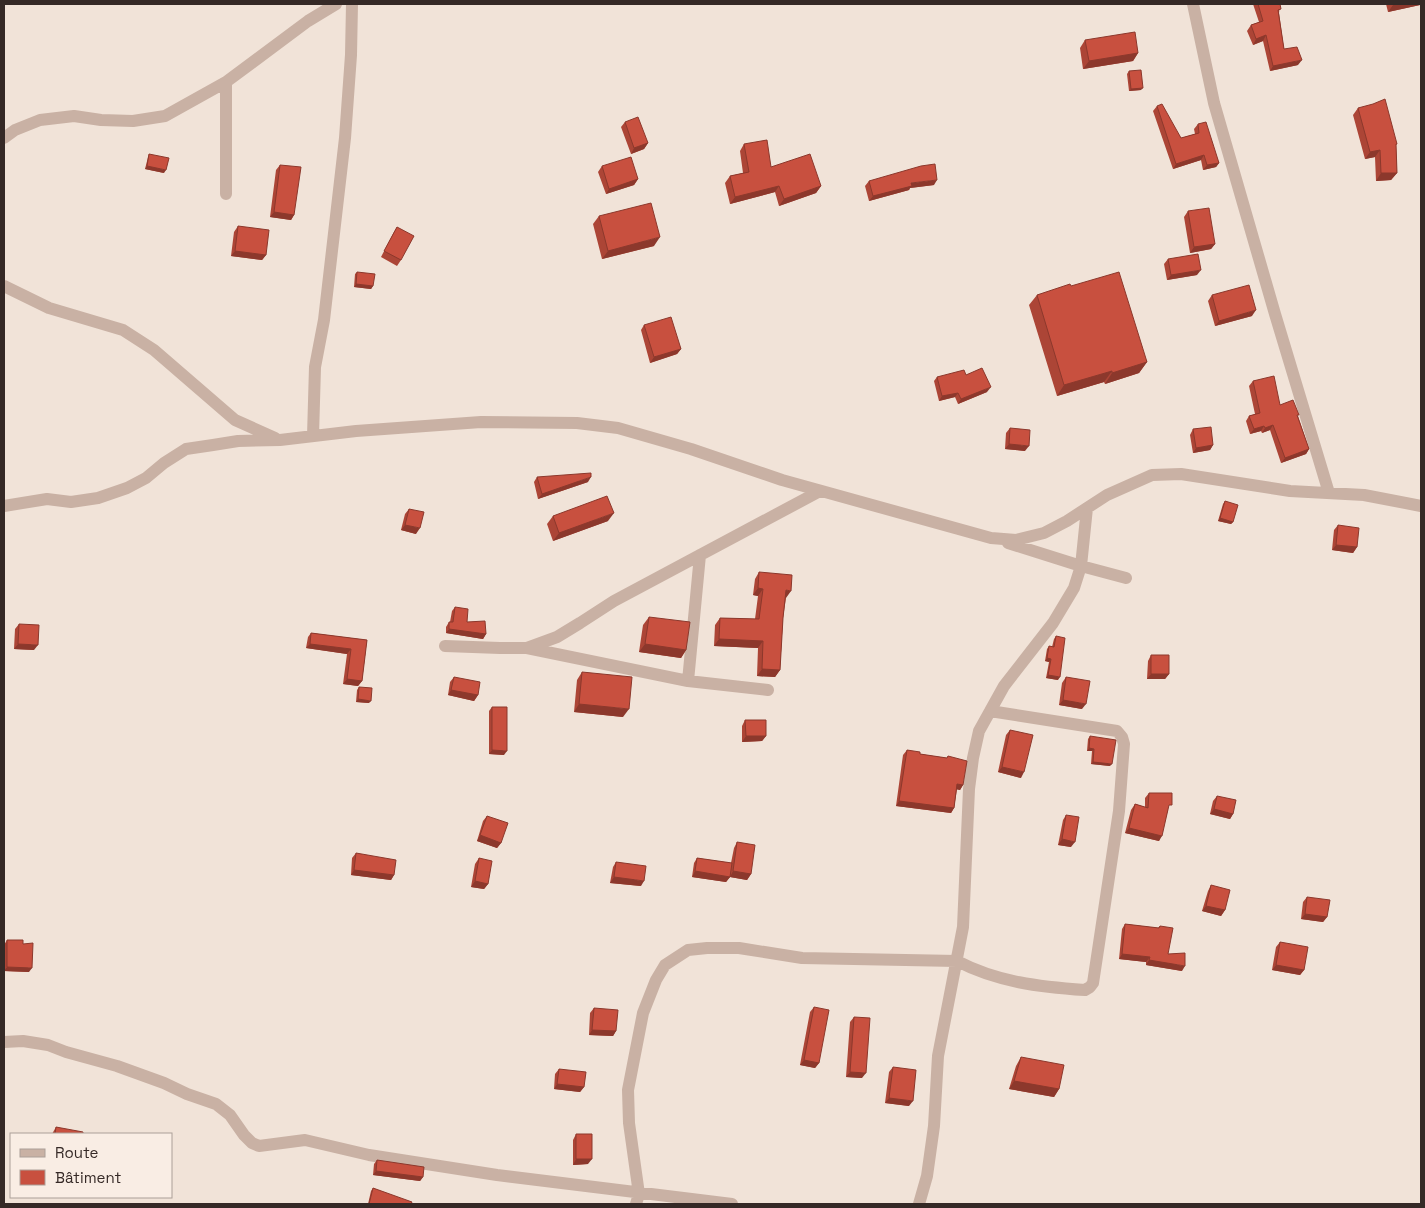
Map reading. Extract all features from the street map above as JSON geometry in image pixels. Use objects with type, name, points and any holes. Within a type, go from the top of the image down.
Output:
[{"type":"street","points":[[4,138],[14,130],[40,120],[74,116],[101,120],[134,121],[165,116],[226,82],[308,21],[336,4]]},
{"type":"street","points":[[313,436],[315,367],[324,320],[345,138],[351,55],[352,4]]},
{"type":"street","points":[[1193,4],[1214,103],[1329,493]]},
{"type":"street","points":[[226,82],[226,194]]},
{"type":"street","points":[[4,286],[49,308],[123,330],[154,350],[235,420],[280,440]]},
{"type":"street","points":[[4,506],[47,499],[71,502],[98,498],[127,488],[146,478],[164,463],[186,449],[238,441],[280,440],[356,431],[481,422],[578,423],[618,428],[691,449],[782,480],[1126,578]]},
{"type":"street","points":[[991,538],[1016,540],[1044,533],[1067,521],[1107,495],[1152,475],[1181,474],[1290,491],[1364,495],[1421,506]]},
{"type":"street","points":[[527,648],[556,637],[580,624],[614,601],[820,491]]},
{"type":"street","points":[[919,1204],[927,1176],[934,1126],[938,1056],[963,927],[968,807],[973,758],[979,732],[1004,686],[1053,623],[1074,588],[1081,566],[1087,508]]},
{"type":"street","points":[[688,682],[700,555]]},
{"type":"street","points":[[445,646],[527,648],[688,682],[768,690]]},
{"type":"street","points":[[637,1199],[629,1124],[628,1090],[643,1013],[656,980],[665,965],[688,950],[739,948],[802,958],[957,961],[975,970],[1005,980],[1051,988],[1084,990],[1093,983],[1119,811],[1124,744],[1122,737],[1117,731],[990,711]]},
{"type":"street","points":[[4,1042],[23,1041],[48,1045],[117,1066],[216,1104],[230,1115],[252,1143],[260,1146],[305,1140],[368,1154],[637,1199],[732,1204]]},
{"type":"building","points":[[1258,4],[1280,4],[1281,9],[1278,10],[1284,49],[1297,47],[1302,60],[1273,66],[1266,35],[1256,39],[1251,25],[1263,21]]},
{"type":"building","points":[[1135,32],[1138,53],[1089,61],[1085,40]]},
{"type":"building","points":[[1141,70],[1143,88],[1131,89],[1129,71]]},
{"type":"building","points":[[1385,99],[1397,144],[1397,173],[1381,173],[1380,150],[1370,152],[1358,108]]},
{"type":"building","points":[[1162,104],[1181,138],[1199,133],[1198,124],[1206,122],[1219,163],[1207,165],[1204,155],[1176,164],[1157,106]]},
{"type":"building","points":[[638,117],[648,143],[634,148],[625,122]]},
{"type":"building","points":[[767,140],[771,167],[810,154],[821,186],[784,199],[779,186],[735,197],[730,176],[749,172],[744,144]]},
{"type":"building","points":[[149,154],[169,158],[166,170],[147,166]]},
{"type":"building","points":[[631,157],[638,179],[609,189],[602,166]]},
{"type":"building","points":[[935,164],[937,180],[911,183],[912,186],[873,196],[869,181],[921,166]]},
{"type":"building","points":[[280,165],[301,167],[294,215],[274,212]]},
{"type":"building","points":[[651,203],[660,237],[608,251],[599,216]]},
{"type":"building","points":[[1209,208],[1215,244],[1194,247],[1188,211]]},
{"type":"building","points":[[238,226],[269,230],[266,255],[235,251]]},
{"type":"building","points":[[397,227],[414,236],[401,260],[384,251]]},
{"type":"building","points":[[1198,254],[1201,270],[1171,275],[1168,259]]},
{"type":"building","points":[[357,272],[375,274],[373,286],[356,284]]},
{"type":"building","points":[[1119,272],[1147,362],[1064,385],[1037,295],[1070,284],[1071,286]]},
{"type":"building","points":[[1249,285],[1256,310],[1219,321],[1212,295]]},
{"type":"building","points":[[671,317],[681,349],[654,357],[644,325]]},
{"type":"building","points":[[982,368],[991,387],[961,399],[958,393],[942,396],[937,377],[964,370],[966,375]]},
{"type":"building","points":[[1274,376],[1280,405],[1293,400],[1309,449],[1285,458],[1273,425],[1254,429],[1249,416],[1260,413],[1253,381]]},
{"type":"building","points":[[1211,427],[1213,445],[1196,448],[1193,429]]},
{"type":"building","points":[[1010,428],[1030,430],[1029,446],[1009,444]]},
{"type":"building","points":[[591,473],[591,477],[542,494],[537,477]]},
{"type":"building","points":[[607,496],[614,513],[559,533],[553,516]]},
{"type":"building","points":[[1225,501],[1238,505],[1233,522],[1220,518]]},
{"type":"building","points":[[409,509],[424,512],[420,528],[405,525]]},
{"type":"building","points":[[1338,525],[1359,528],[1357,547],[1336,545]]},
{"type":"building","points":[[759,572],[792,575],[791,591],[786,590],[780,670],[762,669],[763,641],[719,639],[720,618],[759,619],[763,589],[758,588]]},
{"type":"building","points":[[455,607],[468,609],[467,622],[485,621],[486,634],[449,629],[449,622],[453,622]]},
{"type":"building","points":[[649,617],[690,622],[686,650],[645,644]]},
{"type":"building","points":[[19,624],[39,625],[38,645],[18,644]]},
{"type":"building","points":[[311,633],[367,640],[362,681],[347,679],[351,649],[310,644]]},
{"type":"building","points":[[1056,636],[1065,638],[1060,677],[1048,675],[1051,659],[1047,658],[1049,646],[1054,647]]},
{"type":"building","points":[[1151,655],[1169,655],[1169,674],[1151,674]]},
{"type":"building","points":[[582,672],[632,677],[629,709],[579,704]]},
{"type":"building","points":[[454,677],[480,682],[478,695],[451,690]]},
{"type":"building","points":[[1066,677],[1090,681],[1086,704],[1063,700]]},
{"type":"building","points":[[359,687],[372,688],[371,701],[358,699]]},
{"type":"building","points":[[492,707],[507,707],[507,751],[492,750]]},
{"type":"building","points":[[745,720],[766,720],[766,736],[746,736]]},
{"type":"building","points":[[1010,730],[1033,735],[1024,772],[1002,767]]},
{"type":"building","points":[[1090,736],[1116,740],[1112,764],[1093,762],[1094,749],[1089,748]]},
{"type":"building","points":[[907,750],[920,752],[920,754],[947,758],[948,756],[967,761],[963,785],[957,784],[954,808],[899,801]]},
{"type":"building","points":[[1149,793],[1172,793],[1172,805],[1169,805],[1162,836],[1129,828],[1135,804],[1148,808]]},
{"type":"building","points":[[1217,796],[1236,800],[1233,814],[1214,809]]},
{"type":"building","points":[[1066,815],[1079,817],[1075,842],[1062,839]]},
{"type":"building","points":[[487,816],[508,823],[501,843],[480,835]]},
{"type":"building","points":[[737,842],[755,845],[751,874],[733,871]]},
{"type":"building","points":[[356,853],[396,860],[394,875],[354,870]]},
{"type":"building","points":[[479,858],[492,861],[488,884],[475,881]]},
{"type":"building","points":[[697,858],[732,863],[730,877],[695,871]]},
{"type":"building","points":[[616,862],[646,866],[644,881],[614,877]]},
{"type":"building","points":[[1211,885],[1230,890],[1225,910],[1206,906]]},
{"type":"building","points":[[1307,897],[1330,900],[1327,917],[1305,914]]},
{"type":"building","points":[[1125,924],[1173,928],[1168,954],[1185,953],[1185,966],[1149,960],[1150,957],[1122,954]]},
{"type":"building","points":[[7,940],[23,940],[23,944],[33,943],[32,968],[7,967]]},
{"type":"building","points":[[1280,942],[1308,947],[1304,970],[1276,965]]},
{"type":"building","points":[[814,1007],[829,1010],[819,1063],[804,1060]]},
{"type":"building","points":[[594,1008],[618,1010],[616,1031],[592,1030]]},
{"type":"building","points":[[854,1017],[870,1018],[866,1073],[850,1072]]},
{"type":"building","points":[[1021,1057],[1064,1065],[1059,1089],[1014,1081]]},
{"type":"building","points":[[893,1067],[916,1070],[913,1101],[889,1098]]},
{"type":"building","points":[[559,1069],[586,1072],[584,1087],[557,1084]]},
{"type":"building","points":[[56,1127],[83,1132],[83,1133],[55,1133]]},
{"type":"building","points":[[576,1134],[592,1134],[592,1159],[576,1159]]},
{"type":"building","points":[[377,1160],[424,1167],[423,1177],[376,1171]]},
{"type":"building","points":[[373,1188],[412,1202],[411,1204],[369,1204]]}]
